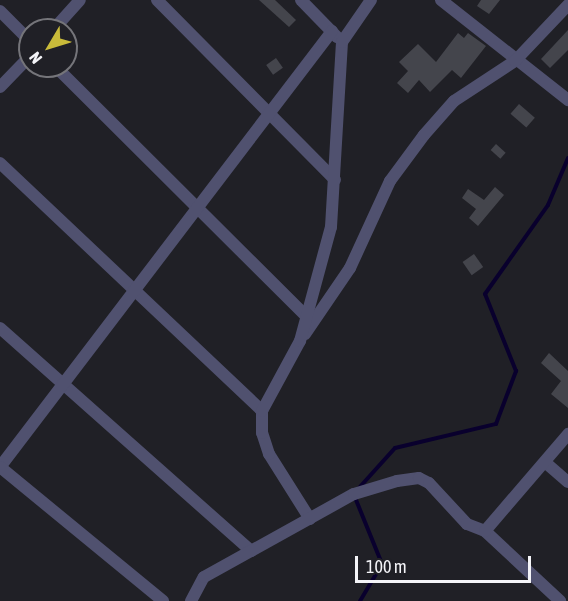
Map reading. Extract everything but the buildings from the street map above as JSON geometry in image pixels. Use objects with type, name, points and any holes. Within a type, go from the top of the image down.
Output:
[{"type":"street","points":[[64,18],[80,0]]},
{"type":"street","points":[[157,0],[335,180]]},
{"type":"street","points":[[302,0],[342,42]]},
{"type":"street","points":[[310,320],[331,227],[342,42],[371,0]]},
{"type":"street","points":[[441,0],[568,100]]},
{"type":"street","points":[[309,519],[269,454],[262,433],[262,411],[310,320],[350,268],[390,181],[424,135],[454,101],[516,61],[568,5]]},
{"type":"street","points":[[0,11],[18,29]]},
{"type":"street","points":[[163,601],[0,467],[332,31]]},
{"type":"street","points":[[0,87],[18,68]]},
{"type":"street","points":[[67,78],[310,320]]},
{"type":"street","points":[[0,163],[262,411]]},
{"type":"street","points":[[0,328],[251,551]]},
{"type":"street","points":[[485,531],[546,463],[568,434]]},
{"type":"street","points":[[546,463],[568,482]]},
{"type":"street","points":[[191,601],[204,577],[354,494],[419,478],[429,483],[467,524],[485,531],[560,601]]},
{"type":"waterway","points":[[358,489],[395,448],[496,424],[516,371],[485,294],[548,205],[568,158]]},
{"type":"waterway","points":[[354,495],[382,564],[360,601]]}]
